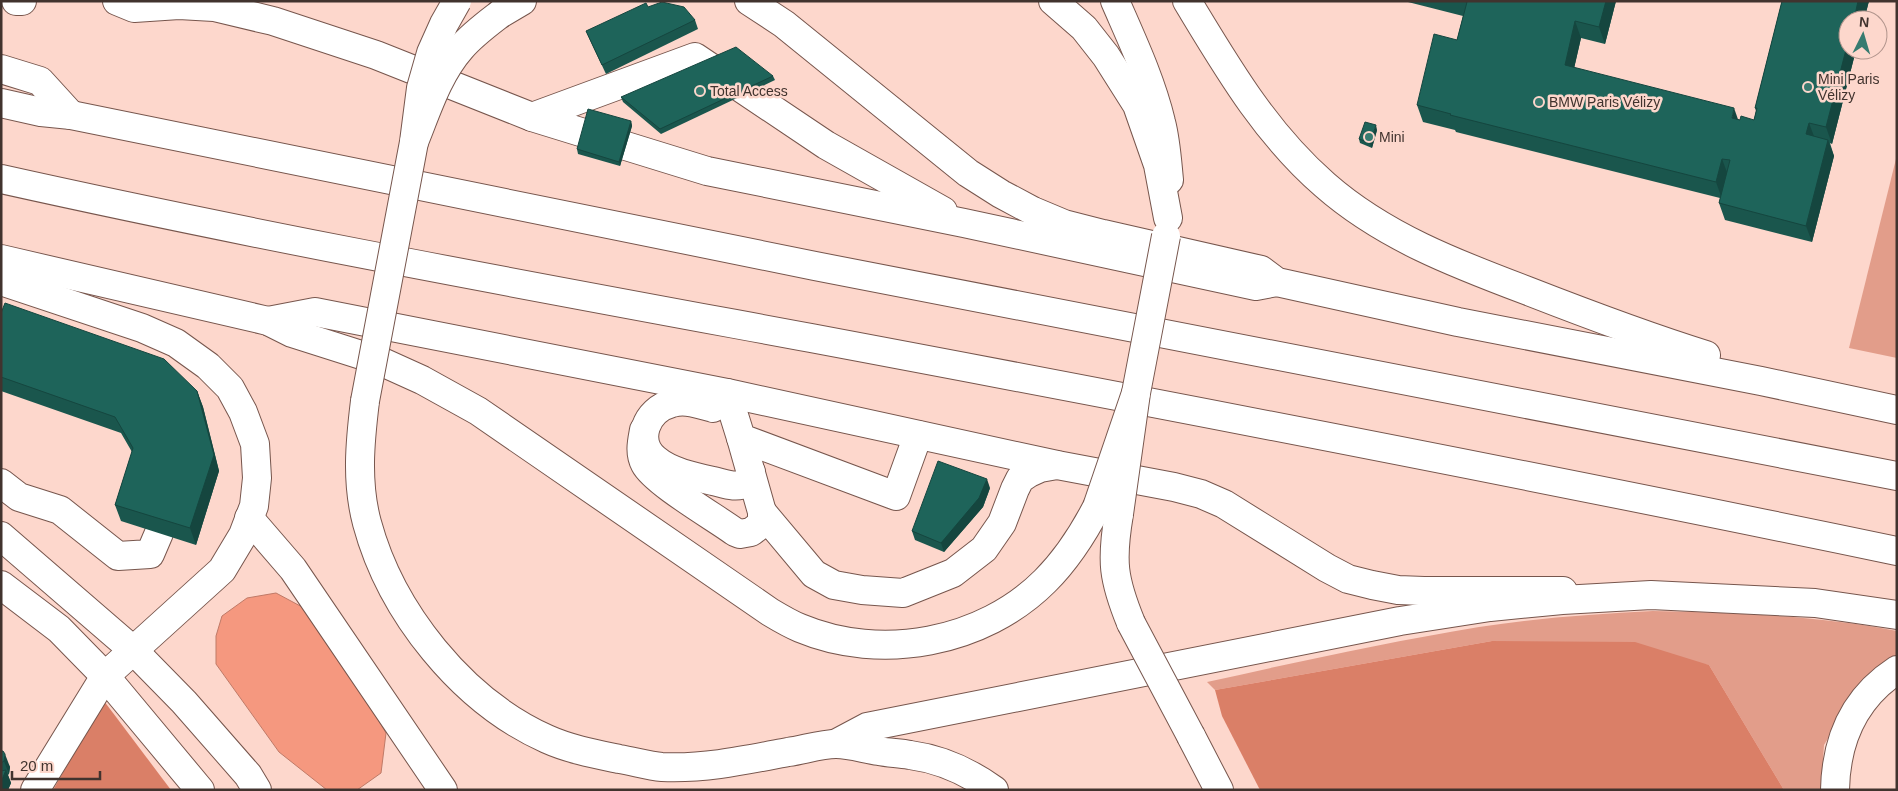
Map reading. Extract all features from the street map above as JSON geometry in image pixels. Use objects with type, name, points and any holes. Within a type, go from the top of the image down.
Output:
[{"type":"main road","points":[[16,1],[22,1]]},
{"type":"main road","points":[[117,1],[134,8],[179,5],[214,8],[273,21],[376,55],[532,117],[707,172],[964,223],[1256,286],[1276,282],[1458,322],[1761,381],[1897,410]]},
{"type":"main road","points":[[457,1],[431,53],[421,88],[414,142],[365,401],[359,449],[361,487],[366,521],[377,556],[408,615],[430,645],[450,669],[478,694],[510,718],[548,740],[595,754],[661,767],[716,766],[835,744],[867,727],[1400,621],[1490,607],[1562,600],[1651,595]]},
{"type":"main road","points":[[749,1],[784,24],[968,172],[1001,194],[1033,211],[1064,224],[1261,270],[1276,282]]},
{"type":"main road","points":[[1053,1],[1084,28],[1123,80],[1137,105],[1158,165],[1167,227]]},
{"type":"main road","points":[[1115,1],[1137,53],[1161,121],[1167,154],[1169,184],[1167,227],[1136,393],[1108,510],[1114,543],[1114,571],[1120,596],[1131,622],[1219,790]]},
{"type":"main road","points":[[1187,1],[1240,88],[1267,124],[1291,152],[1324,185],[1363,214],[1403,238],[1459,265],[1631,332],[1724,361],[1761,381]]},
{"type":"main road","points":[[414,142],[435,91],[448,66],[461,48],[511,8]]},
{"type":"main road","points":[[532,117],[695,57],[826,145],[964,223]]},
{"type":"main road","points":[[1,69],[40,81],[71,115]]},
{"type":"main road","points":[[1,103],[41,112],[71,115],[815,266],[1897,476]]},
{"type":"main road","points":[[1,179],[128,207],[467,274],[1204,413],[1897,551]]},
{"type":"main road","points":[[1,259],[268,321],[292,333],[380,361],[422,380],[470,406],[770,612],[800,628],[830,638],[858,643],[890,645],[917,643],[974,629],[1000,616],[1044,582],[1083,533],[1108,510]]},
{"type":"main road","points":[[1,281],[142,328],[176,343],[208,366],[230,388],[243,412],[255,444],[257,478],[254,506],[243,535],[222,570],[105,676],[35,790]]},
{"type":"main road","points":[[268,321],[315,312],[730,402],[918,435],[1057,465],[1174,487],[1201,494],[1224,504],[1348,579],[1398,590],[1543,590],[1815,603],[1897,615]]},
{"type":"main road","points":[[730,402],[762,512],[762,519],[756,529],[746,534],[740,534],[655,476],[644,462],[642,454],[644,430],[655,412],[671,403],[730,402]]},
{"type":"main road","points":[[644,430],[644,441],[653,458],[669,468],[690,476],[736,486],[746,483],[750,472]]},
{"type":"main road","points":[[741,438],[896,496],[918,435]]},
{"type":"main road","points":[[762,512],[814,574],[834,585],[862,590],[903,593],[953,573],[984,549],[1002,523],[1020,479],[1040,468],[1057,465]]},
{"type":"main road","points":[[1,483],[19,497],[60,510],[118,556],[150,554],[158,533]]},
{"type":"main road","points":[[249,518],[293,569],[443,790]]},
{"type":"main road","points":[[1,536],[134,651],[184,702],[248,775],[257,790]]},
{"type":"main road","points":[[1,586],[59,629],[105,676],[192,780]]},
{"type":"main road","points":[[1835,790],[1838,755],[1844,734],[1853,716],[1880,683],[1897,670]]},
{"type":"main road","points":[[835,744],[937,761],[960,770],[994,790]]},
{"type":"shaded area","points":[[1897,155],[1897,358],[1849,348]]},
{"type":"shaded area","points":[[276,593],[304,608],[348,669],[386,733],[381,773],[357,790],[327,790],[279,752],[216,664],[216,636],[222,616],[247,598]]},
{"type":"shaded area","points":[[1653,611],[1806,618],[1897,631],[1897,659],[1865,677],[1824,745],[1821,790],[1784,790],[1709,665],[1492,641],[1215,690],[1207,682],[1377,646],[1479,627],[1522,621]]},
{"type":"shaded area","points":[[1492,641],[1635,642],[1709,665],[1784,790],[1260,790],[1222,716],[1215,690]]},
{"type":"shaded area","points":[[104,701],[171,790],[53,790]]},
{"type":"building","points":[[1463,1],[1606,1],[1599,27],[1575,21],[1565,65],[1734,108],[1732,118],[1740,120],[1741,116],[1754,120],[1757,108],[1755,108],[1782,1],[1858,1],[1856,10],[1838,10],[1838,60],[1843,60],[1826,127],[1809,123],[1806,134],[1828,140],[1806,226],[1719,203],[1730,160],[1722,159],[1716,182],[1417,105],[1434,34],[1457,40],[1467,2]]},
{"type":"building","points":[[662,2],[684,7],[695,20],[602,65],[586,31],[646,3],[648,7]]},
{"type":"building","name":"Total Access","points":[[736,47],[773,76],[660,129],[621,97]]},
{"type":"building","points":[[588,109],[631,121],[619,162],[577,149]]},
{"type":"building","points":[[1365,122],[1376,125],[1370,143],[1359,139]]},
{"type":"building","points":[[5,303],[164,359],[197,391],[214,455],[190,528],[115,505],[133,448],[115,417],[1,377],[1,313]]},
{"type":"building","points":[[938,461],[987,479],[979,498],[941,543],[912,531]]},
{"type":"building","points":[[1,751],[5,754],[4,761],[1,763]]},
{"type":"building","points":[[6,770],[1,782],[1,771]]},
{"type":"place","name":"Mini Paris Vélizy","points":[[1808,87]]},
{"type":"place","name":"Total Access","points":[[700,91]]},
{"type":"place","name":"BMW Paris Vélizy","points":[[1539,102]]},
{"type":"place","name":"Mini","points":[[1369,137]]}]
